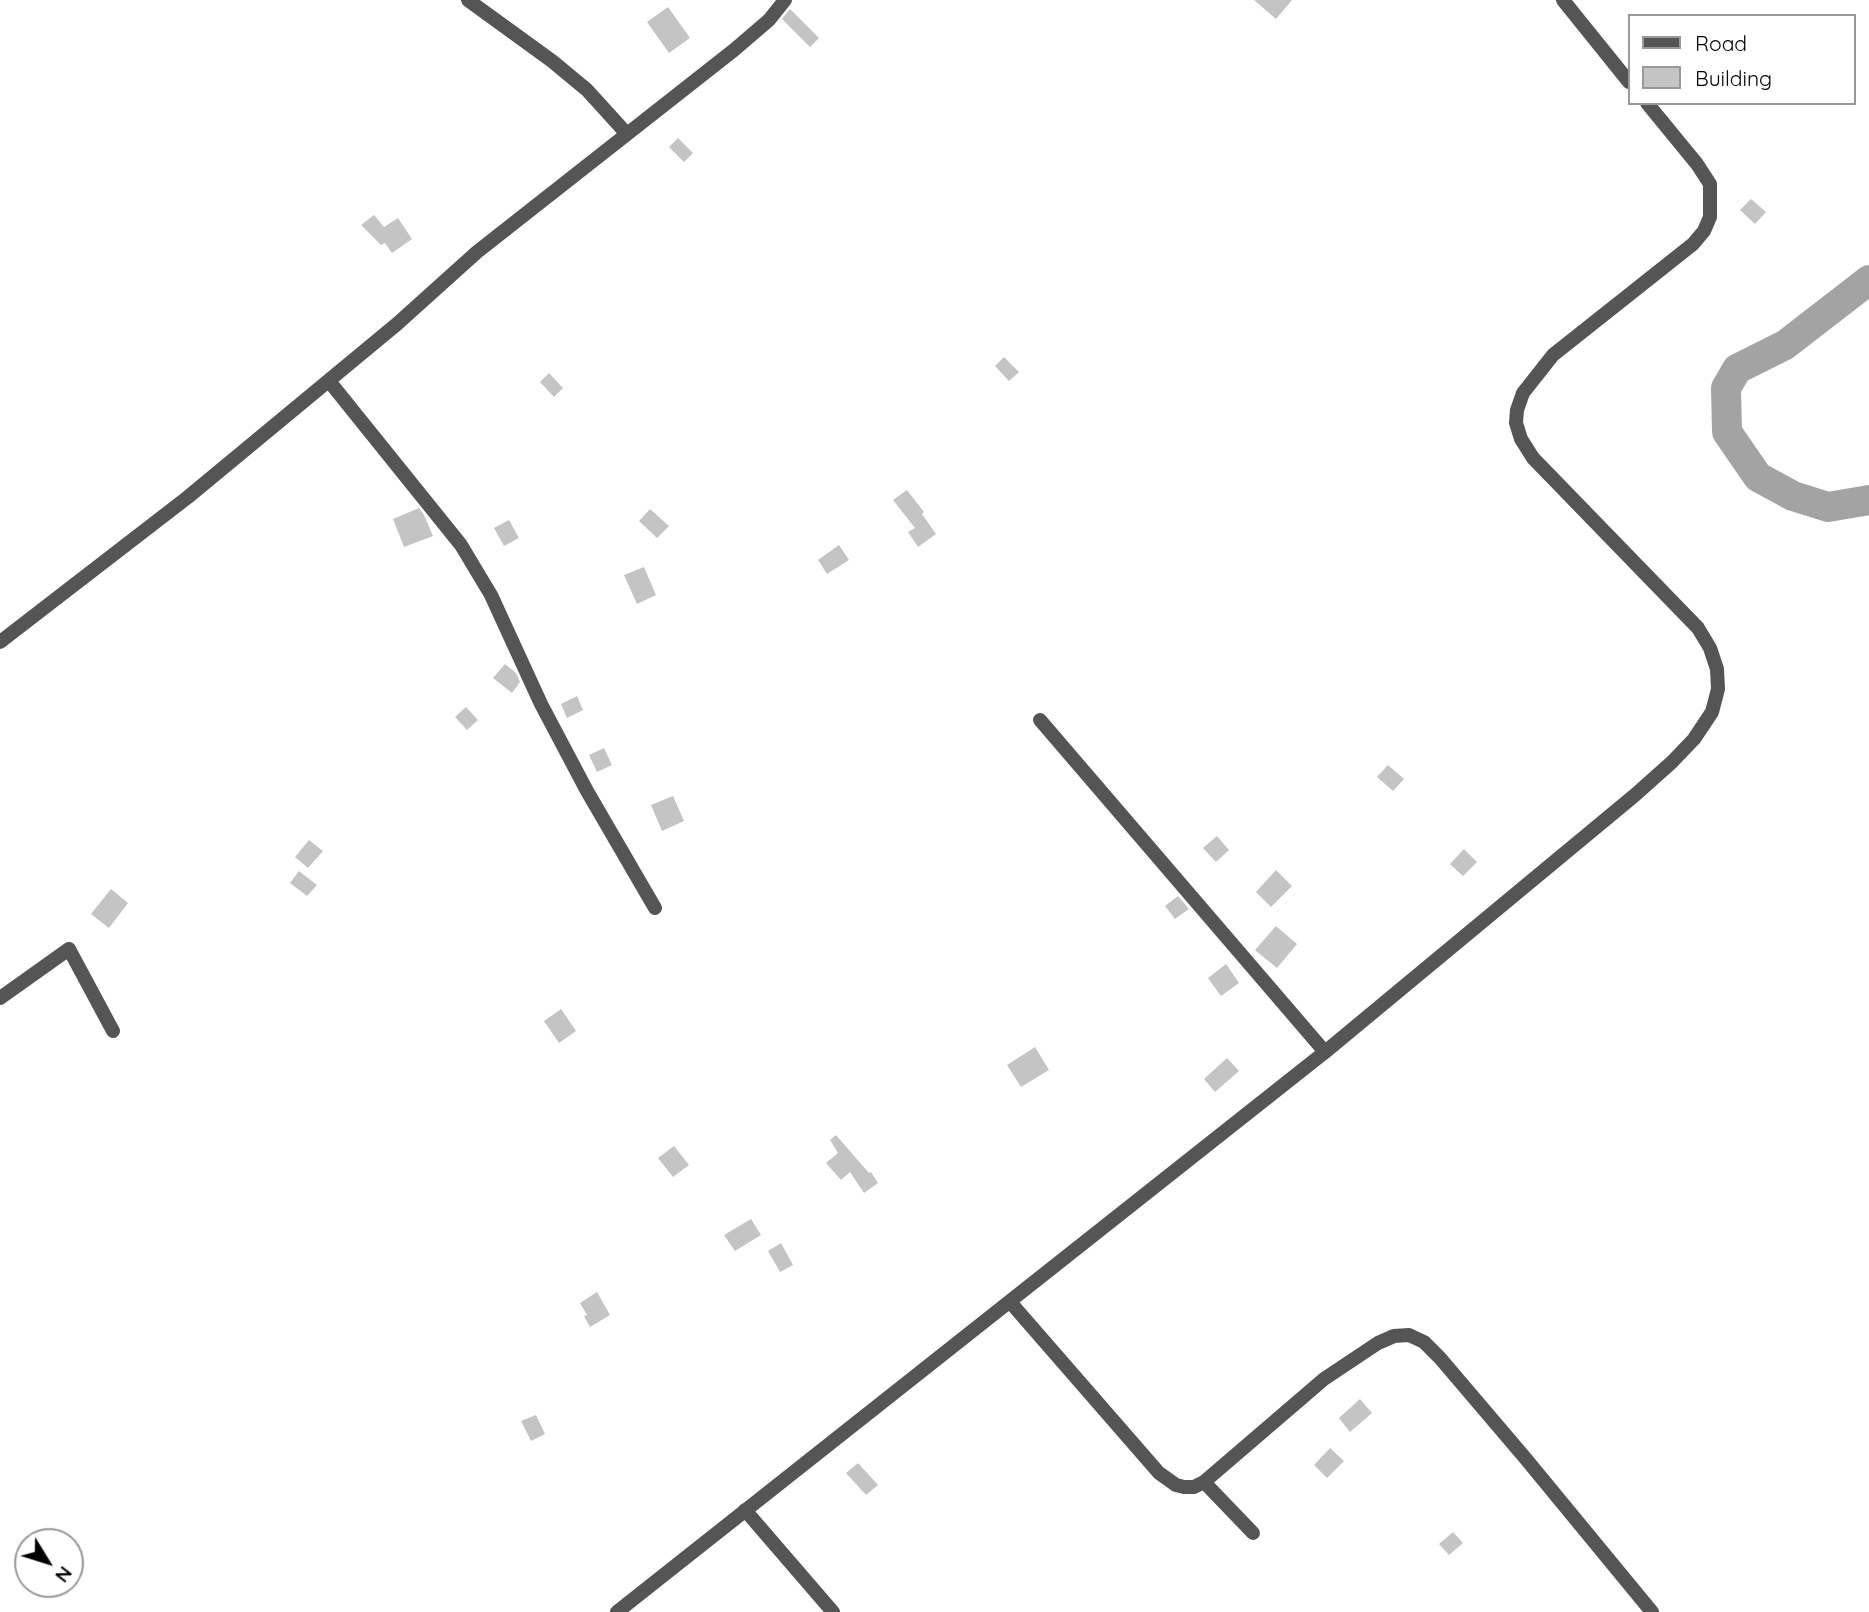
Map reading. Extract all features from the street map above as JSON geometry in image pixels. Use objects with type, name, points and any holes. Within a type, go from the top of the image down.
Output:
[{"type":"street","points":[[468,0],[587,90],[627,134]]},
{"type":"street","points":[[0,642],[188,497],[329,381],[477,252],[734,50],[769,20],[785,0]]},
{"type":"street","points":[[1563,0],[1628,81]]},
{"type":"street","points":[[617,1612],[1325,1052],[1644,787],[1694,739],[1712,712],[1718,689],[1717,669],[1710,648],[1698,628],[1533,458],[1521,439],[1516,423],[1523,393],[1553,355],[1693,244],[1704,231],[1710,217],[1710,184],[1649,105]]},
{"type":"street","points":[[329,381],[461,545],[491,595],[541,704],[580,778],[655,908]]},
{"type":"street","points":[[1040,720],[1325,1052]]},
{"type":"street","points":[[0,998],[69,949],[113,1031]]},
{"type":"street","points":[[1010,1303],[1159,1474],[1184,1487],[1194,1487],[1204,1482],[1324,1378],[1378,1343],[1394,1336],[1409,1335],[1424,1342],[1440,1357],[1652,1612]]},
{"type":"street","points":[[1204,1482],[1253,1533]]},
{"type":"street","points":[[745,1510],[833,1612]]},
{"type":"building","points":[[1254,0],[1292,0],[1276,19]]},
{"type":"building","points":[[668,7],[690,38],[669,53],[647,22]]},
{"type":"building","points":[[790,9],[819,38],[810,47],[782,19]]},
{"type":"building","points":[[678,138],[693,153],[684,162],[669,147]]},
{"type":"building","points":[[1751,199],[1766,212],[1755,224],[1740,210]]},
{"type":"building","points":[[374,215],[384,227],[398,218],[412,239],[392,253],[385,243],[381,245],[361,225]]},
{"type":"building","points":[[1004,357],[1019,372],[1009,381],[995,366]]},
{"type":"building","points":[[549,373],[563,388],[554,397],[540,382]]},
{"type":"building","points":[[907,490],[936,534],[918,547],[908,532],[915,528],[893,500]]},
{"type":"building","points":[[419,508],[433,536],[404,547],[393,519]]},
{"type":"building","points":[[650,509],[669,526],[657,538],[639,521]]},
{"type":"building","points":[[509,520],[519,538],[504,546],[494,528]]},
{"type":"building","points":[[839,545],[849,560],[827,574],[818,560]]},
{"type":"building","points":[[644,567],[656,595],[637,604],[624,575]]},
{"type":"building","points":[[505,664],[516,673],[520,682],[512,693],[493,678]]},
{"type":"building","points":[[577,696],[583,710],[567,718],[561,704]]},
{"type":"building","points":[[466,707],[478,720],[467,730],[455,717]]},
{"type":"building","points":[[604,748],[612,765],[597,772],[589,755]]},
{"type":"building","points":[[1388,765],[1404,779],[1393,791],[1377,777]]},
{"type":"building","points":[[673,796],[684,821],[662,831],[651,805]]},
{"type":"building","points":[[1217,836],[1229,850],[1216,862],[1203,848]]},
{"type":"building","points":[[309,840],[323,851],[308,868],[295,857]]},
{"type":"building","points":[[1464,849],[1477,862],[1463,876],[1450,864]]},
{"type":"building","points":[[1276,870],[1292,886],[1271,907],[1256,892]]},
{"type":"building","points":[[299,871],[317,885],[307,896],[290,883]]},
{"type":"building","points":[[111,889],[128,903],[109,928],[91,914]]},
{"type":"building","points":[[1178,896],[1189,909],[1175,919],[1165,906]]},
{"type":"building","points":[[1276,926],[1297,944],[1277,968],[1255,950]]},
{"type":"building","points":[[1226,964],[1239,983],[1221,996],[1208,978]]},
{"type":"building","points":[[561,1009],[576,1031],[559,1043],[544,1021]]},
{"type":"building","points":[[1035,1047],[1049,1070],[1021,1087],[1007,1065]]},
{"type":"building","points":[[1227,1058],[1239,1071],[1215,1092],[1204,1079]]},
{"type":"building","points":[[836,1135],[878,1183],[864,1193],[850,1172],[841,1180],[826,1163],[838,1153],[830,1140]]},
{"type":"building","points":[[674,1146],[689,1165],[673,1177],[658,1158]]},
{"type":"building","points":[[751,1219],[761,1235],[735,1251],[724,1235]]},
{"type":"building","points":[[781,1243],[793,1265],[780,1272],[768,1251]]},
{"type":"building","points":[[597,1292],[610,1315],[590,1327],[580,1303]]},
{"type":"building","points":[[1360,1399],[1372,1413],[1350,1432],[1339,1418]]},
{"type":"building","points":[[536,1415],[545,1434],[531,1441],[521,1421]]},
{"type":"building","points":[[1330,1448],[1344,1461],[1327,1478],[1314,1465]]},
{"type":"building","points":[[858,1463],[878,1485],[866,1495],[846,1473]]},
{"type":"building","points":[[1453,1532],[1463,1543],[1449,1555],[1439,1544]]},
{"type":"waterway","points":[[1869,280],[1785,345],[1737,369],[1726,388],[1727,432],[1758,477],[1793,496],[1828,507],[1869,500]]}]
